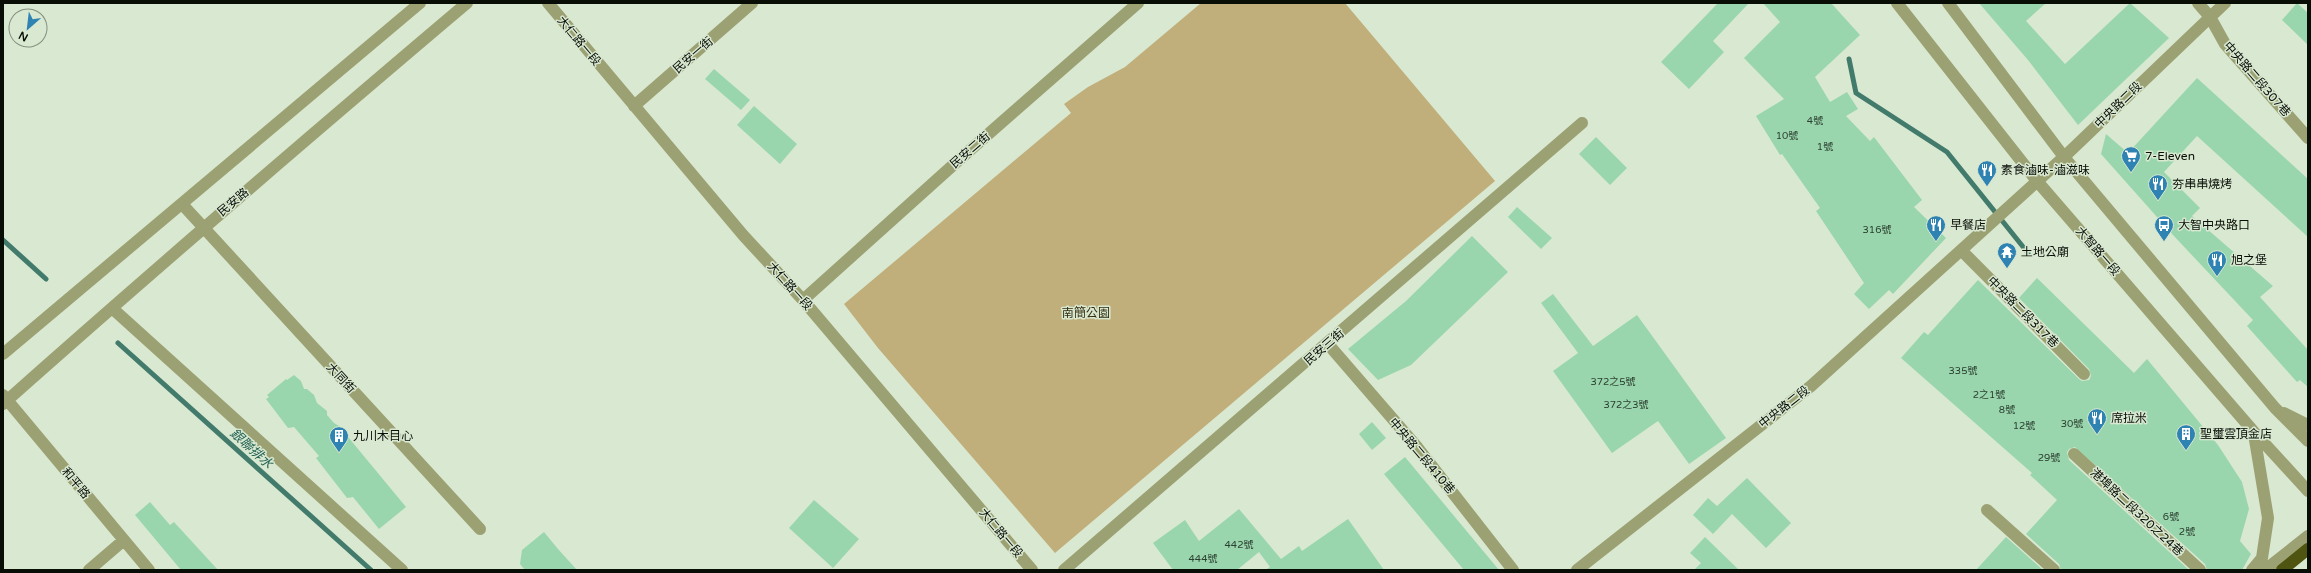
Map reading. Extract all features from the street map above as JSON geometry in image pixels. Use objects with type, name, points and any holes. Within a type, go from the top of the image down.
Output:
[{"type":"highway","points":[[2282,570],[2308,549]]},
{"type":"street","points":[[3,354],[420,3]]},
{"type":"street","name":"民安路","points":[[4,400],[113,309],[203,227],[467,3]]},
{"type":"street","name":"大仁路一段","points":[[548,3],[743,235],[804,300],[1032,570]]},
{"type":"street","name":"民安一街","points":[[634,106],[752,3]]},
{"type":"street","name":"民安二街","points":[[804,300],[961,158],[1138,3]]},
{"type":"street","name":"大智路一段","points":[[1898,3],[2037,181],[2254,432],[2308,492]]},
{"type":"street","points":[[1948,3],[2064,156],[2275,408],[2308,441]]},
{"type":"street","name":"中央路二段307巷","points":[[2198,3],[2210,17],[2225,44],[2308,138]]},
{"type":"street","name":"中央路二段","points":[[1577,570],[1811,386],[1962,251],[1980,231],[2064,156],[2225,3]]},
{"type":"street","name":"民安三街","points":[[1064,570],[1328,344],[1582,123]]},
{"type":"street","name":"大同街","points":[[182,204],[480,529]]},
{"type":"street","name":"中央路二段317巷","points":[[1962,251],[2084,374]]},
{"type":"street","points":[[113,309],[402,570]]},
{"type":"street","name":"中央路二段410巷","points":[[1328,344],[1417,447],[1513,570]]},
{"type":"street","name":"和平路","points":[[4,400],[149,570]]},
{"type":"street","points":[[2275,408],[2308,425]]},
{"type":"street","points":[[2252,570],[2262,558],[2268,518],[2254,432]]},
{"type":"street","name":"港埠路二段320之24巷","points":[[2074,454],[2200,570]]},
{"type":"street","points":[[1987,510],[2054,570]]},
{"type":"street","points":[[2265,570],[2308,536]]},
{"type":"street","points":[[89,570],[124,540]]},
{"type":"green space","name":"南簡公園","points":[[1201,3],[1345,3],[1495,181],[1055,553],[878,348],[844,304],[1071,113],[1064,104],[1088,87],[1125,67]]},
{"type":"building","points":[[1718,3],[1749,3],[1713,41],[1724,52],[1689,89],[1661,62]]},
{"type":"building","points":[[1763,3],[1831,3],[1860,35],[1815,77],[1830,102],[1847,92],[1858,109],[1846,116],[1870,141],[1874,137],[1922,200],[1914,207],[1946,238],[1893,294],[1889,290],[1869,309],[1854,294],[1864,283],[1816,211],[1820,208],[1782,154],[1780,155],[1756,116],[1784,99],[1744,58],[1780,22]]},
{"type":"building","points":[[1979,3],[2046,3],[2026,21],[2065,64],[2130,3],[2169,38],[2078,125],[2028,60]]},
{"type":"building","points":[[2297,3],[2308,13],[2308,45],[2282,20]]},
{"type":"building","points":[[714,69],[750,100],[741,110],[705,79]]},
{"type":"building","points":[[2197,78],[2308,179],[2308,237],[2197,136],[2164,172],[2200,208],[2192,216],[2273,286],[2260,297],[2308,350],[2308,387],[2300,380],[2297,382],[2247,326],[2253,320],[2173,235],[2101,154],[2106,134],[2128,153]]},
{"type":"building","points":[[754,106],[797,144],[780,164],[737,125]]},
{"type":"building","points":[[1596,137],[1627,168],[1610,185],[1579,154]]},
{"type":"building","points":[[1517,207],[1552,238],[1541,249],[1508,217]]},
{"type":"building","points":[[1472,236],[1508,272],[1411,365],[1378,380],[1348,349],[1406,301]]},
{"type":"building","points":[[2037,278],[2134,373],[2147,359],[2218,445],[2242,482],[2249,509],[2240,541],[2251,554],[2242,570],[2207,570],[2205,564],[2075,447],[2069,449],[2067,452],[2069,460],[2189,570],[2061,570],[2059,564],[2026,534],[2057,500],[2030,475],[2032,473],[1901,358],[1924,332],[1928,335],[1978,280],[2079,379],[2082,381],[2089,380],[2091,376],[2089,369],[2019,298]]},
{"type":"building","points":[[1553,294],[1593,346],[1637,315],[1726,438],[1689,464],[1658,421],[1612,453],[1553,371],[1578,353],[1541,303]]},
{"type":"building","name":"九川木目心","points":[[294,375],[301,381],[304,389],[307,389],[314,395],[317,403],[327,411],[327,415],[339,426],[406,507],[379,529],[353,497],[347,498],[316,458],[319,456],[294,427],[288,428],[266,399],[269,397],[267,395],[286,379],[287,380]]},
{"type":"building","points":[[1372,422],[1386,438],[1372,450],[1359,434]]},
{"type":"building","points":[[1405,457],[1499,570],[1464,570],[1384,474]]},
{"type":"building","points":[[1747,478],[1791,523],[1766,548],[1732,514],[1713,534],[1693,515],[1708,498],[1717,506]]},
{"type":"building","points":[[814,500],[859,539],[833,568],[789,528]]},
{"type":"building","points":[[150,502],[170,525],[174,522],[218,570],[181,570],[135,515]]},
{"type":"building","points":[[1239,509],[1281,559],[1299,546],[1302,551],[1348,519],[1384,570],[1265,570],[1270,567],[1259,552],[1237,570],[1173,570],[1153,543],[1185,520],[1199,541]]},
{"type":"building","points":[[544,532],[577,570],[525,570],[520,564],[522,550]]},
{"type":"building","points":[[1705,537],[1739,570],[1694,570],[1701,563],[1690,553]]},
{"type":"building","points":[[2006,537],[2043,570],[1976,570]]},
{"type":"waterway","points":[[1849,59],[1856,93],[1947,152],[2028,253]]},
{"type":"waterway","name":"銀聯排水","points":[[3,240],[46,279]]},
{"type":"waterway","name":"銀聯排水","points":[[118,343],[371,570]]},
{"type":"place","name":"7-Eleven","points":[[2131,173]]},
{"type":"place","name":"素食滷味-滷滋味","points":[[1987,187]]},
{"type":"place","name":"夯串串燒烤","points":[[2158,201]]},
{"type":"place","name":"早餐店","points":[[1936,242]]},
{"type":"place","name":"大智中央路口","points":[[2164,242]]},
{"type":"place","name":"土地公廟","points":[[2007,269]]},
{"type":"place","name":"旭之堡","points":[[2217,277]]},
{"type":"place","name":"席拉米","points":[[2097,435]]},
{"type":"place","name":"聖璽雲頂金店","points":[[2186,451]]},
{"type":"place","name":"九川木目心","points":[[339,453]]}]
